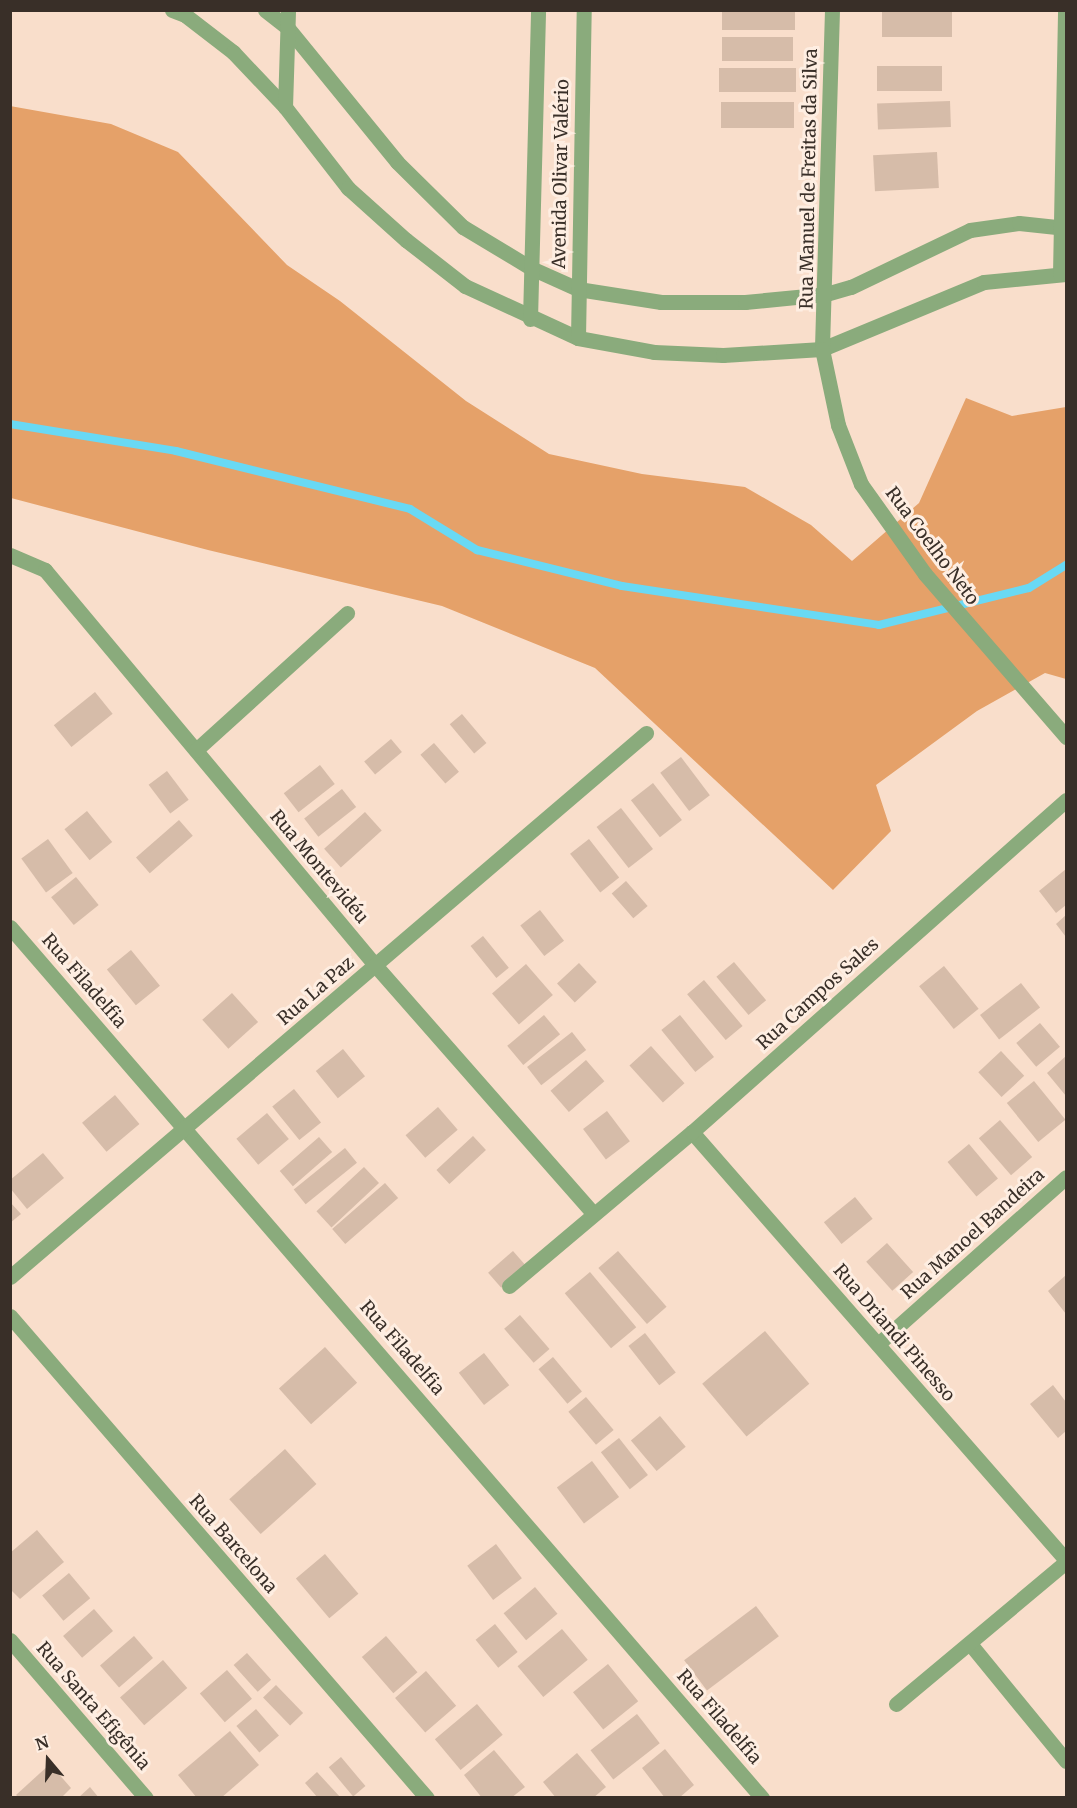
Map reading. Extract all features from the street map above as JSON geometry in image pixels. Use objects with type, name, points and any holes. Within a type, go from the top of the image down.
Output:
[{"type":"street","points":[[172,10],[185,15],[233,52],[285,107],[348,188],[406,240],[465,286],[530,319],[578,338],[654,352],[723,355],[822,349],[984,282],[1063,274],[1065,10]]},
{"type":"street","points":[[265,10],[287,27],[397,162],[463,228],[531,268],[578,289],[661,303],[745,302],[826,294],[851,287],[970,230],[1019,223],[1064,228]]},
{"type":"street","points":[[285,107],[288,10]]},
{"type":"street","points":[[530,319],[538,10]]},
{"type":"street","name":"Avenida Olivar Valério","points":[[578,338],[584,10]]},
{"type":"street","name":"Rua Manuel de Freitas da Silva","points":[[822,349],[826,294],[832,10]]},
{"type":"street","name":"Rua Coelho Neto","points":[[822,349],[838,425],[861,484],[925,574],[977,637],[1066,737]]},
{"type":"street","name":"Rua Montevidéu","points":[[10,555],[45,570],[375,965],[592,1212]]},
{"type":"street","points":[[196,750],[347,613]]},
{"type":"street","name":"Rua La Paz","points":[[10,1277],[646,733]]},
{"type":"street","name":"Rua Campos Sales","points":[[509,1286],[592,1212],[692,1132],[1066,800]]},
{"type":"street","name":"Rua Filadelfia","points":[[10,927],[187,1127],[762,1797]]},
{"type":"street","name":"Rua Driandi Pinesso","points":[[692,1132],[1066,1561]]},
{"type":"street","name":"Rua Manoel Bandeira","points":[[878,1344],[1066,1177]]},
{"type":"street","name":"Rua Barcelona","points":[[10,1316],[427,1797]]},
{"type":"street","points":[[896,1704],[972,1645],[1066,1561]]},
{"type":"street","name":"Rua Santa Efigênia","points":[[10,1641],[146,1797]]},
{"type":"street","points":[[972,1645],[1066,1761]]},
{"type":"shaded area","points":[[10,106],[111,124],[178,152],[287,265],[340,301],[466,401],[549,454],[642,474],[745,487],[811,525],[852,561],[919,503],[966,398],[1012,416],[1066,407],[1066,679],[1045,673],[977,711],[876,785],[891,831],[833,890],[595,668],[442,606],[208,550],[11,498]]},
{"type":"building","points":[[722,10],[795,10],[795,30],[722,30]]},
{"type":"building","points":[[882,10],[952,10],[952,37],[882,37]]},
{"type":"building","points":[[722,37],[793,37],[793,61],[722,61]]},
{"type":"building","points":[[877,66],[942,66],[942,91],[877,91]]},
{"type":"building","points":[[719,68],[796,68],[796,92],[719,92]]},
{"type":"building","points":[[950,101],[951,127],[878,130],[877,104]]},
{"type":"building","points":[[721,102],[794,102],[794,128],[721,128]]},
{"type":"building","points":[[937,152],[939,188],[875,191],[873,155]]},
{"type":"building","points":[[95,692],[113,714],[71,747],[54,725]]},
{"type":"building","points":[[462,714],[486,743],[474,753],[450,724]]},
{"type":"building","points":[[391,739],[402,752],[375,775],[364,761]]},
{"type":"building","points":[[434,743],[459,772],[445,783],[420,755]]},
{"type":"building","points":[[681,757],[710,795],[689,811],[660,773]]},
{"type":"building","points":[[320,765],[335,784],[299,812],[284,793]]},
{"type":"building","points":[[167,771],[189,800],[170,814],[149,785]]},
{"type":"building","points":[[653,783],[682,820],[660,837],[631,800]]},
{"type":"building","points":[[342,789],[356,807],[318,837],[304,819]]},
{"type":"building","points":[[621,808],[653,849],[629,868],[597,827]]},
{"type":"building","points":[[87,811],[112,842],[90,860],[64,829]]},
{"type":"building","points":[[365,812],[382,831],[341,867],[324,849]]},
{"type":"building","points":[[179,820],[193,836],[150,873],[136,857]]},
{"type":"building","points":[[48,839],[73,873],[46,892],[21,858]]},
{"type":"building","points":[[589,839],[619,878],[600,892],[570,854]]},
{"type":"building","points":[[1066,869],[1066,905],[1056,913],[1039,891]]},
{"type":"building","points":[[76,877],[99,905],[74,925],[51,897]]},
{"type":"building","points":[[626,881],[648,906],[633,918],[612,893]]},
{"type":"building","points":[[540,910],[564,941],[544,956],[520,925]]},
{"type":"building","points":[[1066,915],[1066,937],[1056,924]]},
{"type":"building","points":[[483,936],[509,968],[496,978],[471,946]]},
{"type":"building","points":[[131,950],[160,986],[136,1005],[107,970]]},
{"type":"building","points":[[734,962],[766,1000],[749,1015],[716,977]]},
{"type":"building","points":[[579,963],[597,982],[575,1002],[557,983]]},
{"type":"building","points":[[526,964],[553,995],[519,1024],[492,994]]},
{"type":"building","points":[[944,966],[979,1009],[954,1029],[919,986]]},
{"type":"building","points":[[704,980],[743,1026],[726,1040],[687,994]]},
{"type":"building","points":[[1021,983],[1040,1007],[999,1039],[980,1015]]},
{"type":"building","points":[[232,993],[258,1022],[228,1049],[202,1020]]},
{"type":"building","points":[[544,1015],[560,1034],[523,1065],[507,1046]]},
{"type":"building","points":[[680,1015],[714,1057],[695,1072],[661,1030]]},
{"type":"building","points":[[1040,1023],[1060,1047],[1036,1067],[1016,1043]]},
{"type":"building","points":[[572,1032],[586,1050],[541,1085],[527,1067]]},
{"type":"building","points":[[651,1046],[684,1083],[663,1103],[629,1065]]},
{"type":"building","points":[[343,1049],[365,1076],[338,1098],[316,1071]]},
{"type":"building","points":[[1001,1051],[1024,1076],[1002,1097],[978,1072]]},
{"type":"building","points":[[1066,1056],[1066,1096],[1047,1073]]},
{"type":"building","points":[[586,1060],[604,1081],[569,1112],[551,1091]]},
{"type":"building","points":[[1034,1081],[1065,1120],[1038,1142],[1007,1103]]},
{"type":"building","points":[[294,1089],[321,1122],[299,1140],[272,1107]]},
{"type":"building","points":[[115,1095],[139,1124],[106,1152],[82,1123]]},
{"type":"building","points":[[438,1107],[458,1130],[425,1158],[406,1135]]},
{"type":"building","points":[[607,1111],[630,1141],[606,1159],[583,1129]]},
{"type":"building","points":[[267,1113],[289,1139],[258,1165],[236,1139]]},
{"type":"building","points":[[1000,1120],[1032,1157],[1011,1175],[979,1138]]},
{"type":"building","points":[[473,1136],[486,1150],[449,1184],[436,1170]]},
{"type":"building","points":[[319,1137],[332,1152],[293,1186],[280,1171]]},
{"type":"building","points":[[969,1144],[998,1178],[976,1196],[948,1162]]},
{"type":"building","points":[[345,1148],[357,1163],[306,1204],[294,1190]]},
{"type":"building","points":[[43,1153],[64,1178],[27,1209],[10,1188],[10,1180]]},
{"type":"building","points":[[364,1167],[379,1183],[331,1227],[316,1211]]},
{"type":"building","points":[[385,1183],[398,1198],[345,1244],[332,1229]]},
{"type":"building","points":[[855,1197],[873,1219],[842,1244],[824,1222]]},
{"type":"building","points":[[10,1202],[21,1214],[10,1223]]},
{"type":"building","points":[[887,1243],[913,1272],[892,1291],[866,1262]]},
{"type":"building","points":[[513,1251],[526,1266],[501,1288],[488,1273]]},
{"type":"building","points":[[618,1251],[667,1307],[647,1324],[598,1268]]},
{"type":"building","points":[[590,1272],[636,1327],[611,1348],[565,1293]]},
{"type":"building","points":[[1066,1275],[1066,1314],[1048,1291]]},
{"type":"building","points":[[520,1315],[550,1349],[534,1363],[504,1329]]},
{"type":"building","points":[[765,1331],[809,1384],[747,1437],[702,1384]]},
{"type":"building","points":[[645,1333],[676,1372],[659,1385],[628,1346]]},
{"type":"building","points":[[325,1347],[357,1383],[311,1424],[279,1388]]},
{"type":"building","points":[[484,1353],[509,1385],[484,1405],[459,1373]]},
{"type":"building","points":[[553,1357],[582,1391],[567,1404],[538,1369]]},
{"type":"building","points":[[1053,1385],[1066,1402],[1066,1431],[1058,1438],[1030,1404]]},
{"type":"building","points":[[586,1397],[614,1430],[596,1445],[568,1412]]},
{"type":"building","points":[[660,1416],[686,1447],[657,1471],[631,1440]]},
{"type":"building","points":[[619,1438],[648,1475],[630,1489],[601,1452]]},
{"type":"building","points":[[285,1449],[316,1484],[261,1534],[229,1499]]},
{"type":"building","points":[[592,1461],[619,1497],[584,1523],[557,1487]]},
{"type":"building","points":[[37,1530],[64,1562],[20,1599],[10,1589],[10,1553]]},
{"type":"building","points":[[496,1544],[522,1578],[493,1600],[467,1566]]},
{"type":"building","points":[[325,1554],[358,1594],[329,1618],[296,1578]]},
{"type":"building","points":[[69,1573],[90,1598],[63,1621],[42,1595]]},
{"type":"building","points":[[535,1587],[557,1614],[526,1640],[504,1613]]},
{"type":"building","points":[[756,1606],[779,1636],[707,1691],[684,1660]]},
{"type":"building","points":[[94,1609],[113,1631],[82,1658],[63,1636]]},
{"type":"building","points":[[495,1624],[518,1652],[498,1668],[476,1640]]},
{"type":"building","points":[[562,1629],[588,1660],[543,1697],[518,1666]]},
{"type":"building","points":[[134,1636],[153,1658],[119,1687],[100,1666]]},
{"type":"building","points":[[386,1636],[417,1672],[393,1693],[362,1657]]},
{"type":"building","points":[[247,1653],[271,1680],[258,1692],[234,1665]]},
{"type":"building","points":[[163,1660],[187,1688],[144,1725],[120,1697]]},
{"type":"building","points":[[608,1664],[638,1701],[603,1730],[573,1692]]},
{"type":"building","points":[[227,1670],[252,1699],[225,1722],[200,1694]]},
{"type":"building","points":[[426,1671],[456,1706],[425,1733],[395,1698]]},
{"type":"building","points":[[276,1685],[303,1713],[290,1726],[263,1698]]},
{"type":"building","points":[[477,1704],[503,1735],[461,1770],[435,1739]]},
{"type":"building","points":[[256,1709],[279,1735],[259,1752],[236,1726]]},
{"type":"building","points":[[637,1714],[660,1743],[613,1779],[591,1750]]},
{"type":"building","points":[[230,1731],[259,1765],[221,1798],[197,1798],[178,1775]]},
{"type":"building","points":[[665,1749],[694,1785],[679,1798],[665,1798],[642,1768]]},
{"type":"building","points":[[494,1750],[525,1787],[511,1798],[482,1798],[464,1775]]},
{"type":"building","points":[[577,1753],[606,1787],[593,1798],[556,1798],[543,1782]]},
{"type":"building","points":[[341,1757],[365,1786],[353,1796],[329,1767]]},
{"type":"building","points":[[50,1764],[71,1788],[61,1798],[19,1798],[16,1795]]},
{"type":"building","points":[[317,1772],[341,1798],[318,1798],[305,1783]]},
{"type":"building","points":[[90,1787],[99,1798],[78,1798]]},
{"type":"waterway","points":[[10,424],[176,451],[410,509],[477,550],[622,586],[879,625],[1029,588],[1066,565]]}]
